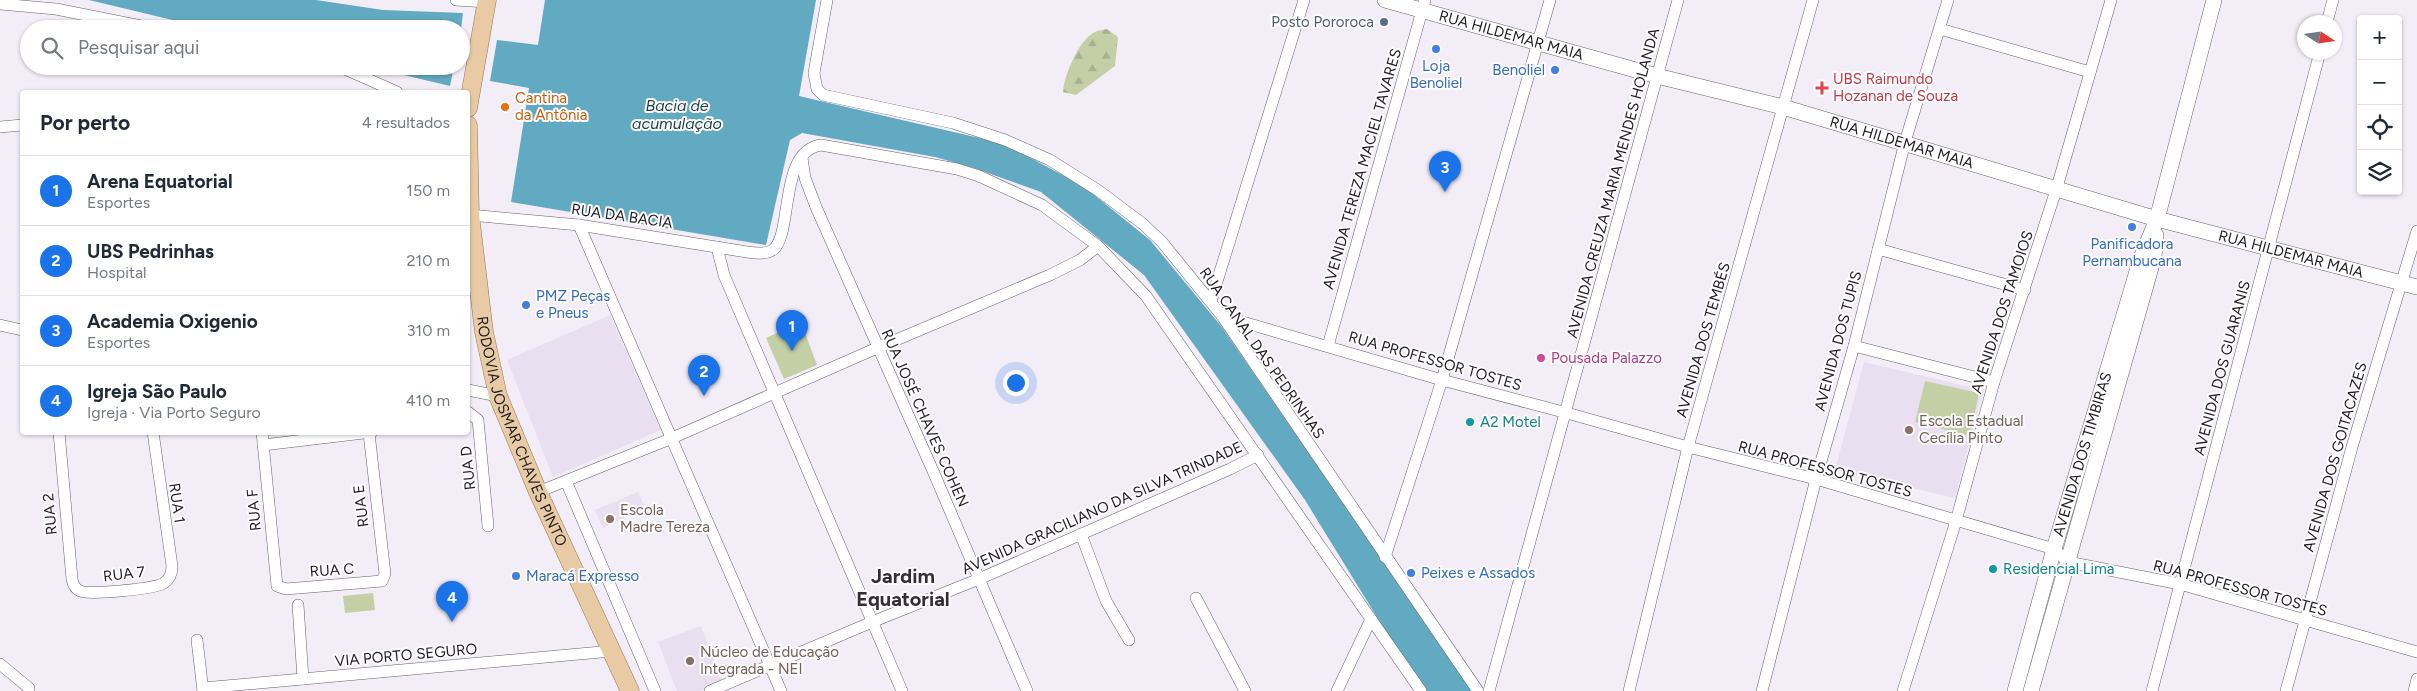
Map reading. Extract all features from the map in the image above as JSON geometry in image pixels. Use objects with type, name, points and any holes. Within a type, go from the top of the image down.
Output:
[{"type":"main road","points":[[470,97],[487,1]]},
{"type":"main road","name":"RODOVIA JOSMAR CHAVES PINTO","points":[[470,216],[484,332],[498,396],[538,492],[630,691]]},
{"type":"street","points":[[456,0],[487,1]]},
{"type":"street","name":"RUA CANAL DAS PEDRINHAS","points":[[827,0],[814,82],[816,89],[827,97],[975,129],[1050,160],[1099,191],[1143,224],[1222,316],[1478,691]]},
{"type":"street","points":[[1211,301],[1304,0]]},
{"type":"street","name":"RUA HILDEMAR MAIA","points":[[1385,0],[1423,5],[1658,76],[1783,107],[1904,142],[2157,219],[2417,287]]},
{"type":"street","points":[[1385,557],[1442,380],[1550,0]]},
{"type":"street","name":"AVENIDA CREUZA MARIA MENDES HOLANDA","points":[[1488,691],[1566,413],[1678,0]]},
{"type":"street","name":"AVENIDA DOS TEMBÉS","points":[[1629,691],[1688,447],[1813,0]]},
{"type":"street","name":"AVENIDA DOS TUPIS","points":[[1762,691],[1816,479],[1854,346],[1904,142],[1948,0]]},
{"type":"street","name":"AVENIDA DOS TAMOIOS","points":[[1903,691],[1956,521],[1994,382],[2057,187],[2111,0]]},
{"type":"street","name":"AVENIDA DOS TIMBIRAS","points":[[2015,691],[2054,549],[2141,258],[2157,219],[2214,0]]},
{"type":"street","points":[[2330,15],[2333,0]]},
{"type":"street","points":[[0,4],[56,9],[111,20]]},
{"type":"street","name":"AVENIDA TEREZA MACIEL TAVARES","points":[[1328,346],[1423,5]]},
{"type":"street","points":[[1940,30],[2090,72]]},
{"type":"street","name":"AVENIDA DOS GUARANIS","points":[[2152,691],[2318,60]]},
{"type":"street","points":[[358,75],[392,90]]},
{"type":"street","points":[[0,127],[20,125]]},
{"type":"street","points":[[802,156],[814,146],[829,145],[957,169],[979,176],[1042,205],[1098,246],[1155,307],[1421,691]]},
{"type":"street","name":"RUA DA BACIA","points":[[470,216],[580,225],[747,252],[769,252],[773,249],[779,238],[787,196],[802,156]]},
{"type":"street","name":"RUA JOSÉ CHAVES COHEN","points":[[802,156],[805,178],[813,199],[1027,691]]},
{"type":"street","name":"AVENIDA DOS TIMBIRAS","points":[[2031,691],[2154,258],[2157,219]]},
{"type":"street","points":[[580,225],[670,439],[781,691]]},
{"type":"street","name":"AVENIDA DOS GOITACAZES","points":[[2286,691],[2352,446],[2417,232]]},
{"type":"street","points":[[538,492],[670,439],[1070,266],[1098,246]]},
{"type":"street","points":[[717,247],[724,276],[902,691]]},
{"type":"street","points":[[1878,249],[2025,290]]},
{"type":"street","name":"RUA PROFESSOR TOSTES","points":[[1222,316],[1442,380],[1688,447],[1816,479],[2054,549],[2068,562],[2180,584],[2417,652]]},
{"type":"street","points":[[0,325],[20,330]]},
{"type":"street","points":[[1854,346],[1994,382]]},
{"type":"street","points":[[470,390],[498,396]]},
{"type":"street","name":"RUA D","points":[[470,414],[478,420],[488,526]]},
{"type":"street","name":"RUA 2","points":[[58,435],[70,569],[73,583],[79,591]]},
{"type":"street","name":"RUA 1","points":[[153,435],[172,566],[169,578]]},
{"type":"street","name":"RUA F","points":[[262,435],[277,586]]},
{"type":"street","points":[[263,445],[352,435]]},
{"type":"street","name":"RUA E","points":[[370,435],[385,574]]},
{"type":"street","name":"AVENIDA GRACILIANO DA SILVA TRINDADE","points":[[710,691],[979,579],[1258,455]]},
{"type":"street","points":[[566,481],[655,691]]},
{"type":"street","points":[[1081,534],[1106,601],[1129,640]]},
{"type":"street","name":"RUA C","points":[[277,586],[286,589],[382,581],[385,574]]},
{"type":"street","name":"RUA 7","points":[[79,591],[94,593],[136,589],[162,584],[169,578]]},
{"type":"street","points":[[1196,598],[1245,691]]},
{"type":"street","points":[[298,605],[303,679]]},
{"type":"street","points":[[1335,690],[1371,619]]},
{"type":"street","points":[[197,640],[203,689]]},
{"type":"street","name":"VIA PORTO SEGURO","points":[[203,689],[612,651]]},
{"type":"street","points":[[0,664],[30,688]]},
{"type":"street","points":[[2414,691],[2417,679]]},
{"type":"shaded area","points":[[610,315],[661,430],[553,477],[507,360]]},
{"type":"shaded area","name":"Escola Estadual Cecília Pinto","points":[[1864,362],[1983,390],[1955,498],[1835,470]]},
{"type":"shaded area","name":"Escola Madre Tereza","points":[[638,492],[645,508],[603,528],[595,510]]},
{"type":"shaded area","name":"Núcleo de Educação Integrada - NEI","points":[[701,626],[722,681],[700,691],[677,691],[658,642]]},
{"type":"green space","points":[[1107,29],[1118,37],[1115,66],[1076,95],[1063,92],[1069,68],[1083,42],[1095,32]]},
{"type":"green space","points":[[801,322],[817,365],[784,379],[766,338]]},
{"type":"green space","points":[[1925,381],[1979,393],[1970,436],[1915,422]]},
{"type":"green space","points":[[373,593],[375,610],[345,613],[343,596]]},
{"type":"water","points":[[89,0],[316,0],[383,10],[463,13],[462,20],[172,20]]},
{"type":"water","name":"Bacia de acumulação","points":[[545,0],[816,0],[799,96],[1005,144],[1083,186],[1150,240],[1221,326],[1473,691],[1427,691],[1394,645],[1305,500],[1144,275],[1041,192],[974,168],[935,157],[802,133],[790,140],[766,245],[511,202],[529,88],[490,81],[497,40],[538,45]]},
{"type":"water","points":[[404,75],[452,75],[450,86]]},
{"type":"place","name":"Posto Pororoca","points":[[1384,22]]},
{"type":"place","name":"Loja Benoliel","points":[[1436,49]]},
{"type":"place","name":"Benoliel","points":[[1555,70]]},
{"type":"place","name":"UBS Raimundo Hozanan de Souza","points":[[1822,88]]},
{"type":"place","name":"Cantina da Antônia","points":[[505,107]]},
{"type":"place","name":"Academia Oxigenio","points":[[1445,192]]},
{"type":"place","name":"Panificadora Pernambucana","points":[[2132,227]]},
{"type":"place","name":"PMZ Peças e Pneus","points":[[526,305]]},
{"type":"place","name":"Arena Equatorial","points":[[792,351]]},
{"type":"place","name":"Pousada Palazzo","points":[[1541,358]]},
{"type":"place","name":"UBS Pedrinhas","points":[[704,396]]},
{"type":"place","name":"A2 Motel","points":[[1470,422]]},
{"type":"place","name":"Escola Estadual Cecília Pinto","points":[[1909,430]]},
{"type":"place","name":"Escola Madre Tereza","points":[[610,519]]},
{"type":"place","name":"Residencial Lima","points":[[1993,569]]},
{"type":"place","name":"Peixes e Assados","points":[[1411,573]]},
{"type":"place","name":"Maracá Expresso","points":[[516,576]]},
{"type":"place","name":"Igreja São Paulo","points":[[452,622]]},
{"type":"place","name":"Núcleo de Educação Integrada - NEI","points":[[690,661]]},
{"type":"district","name":"Jardim Equatorial","points":[[903,588]]}]
